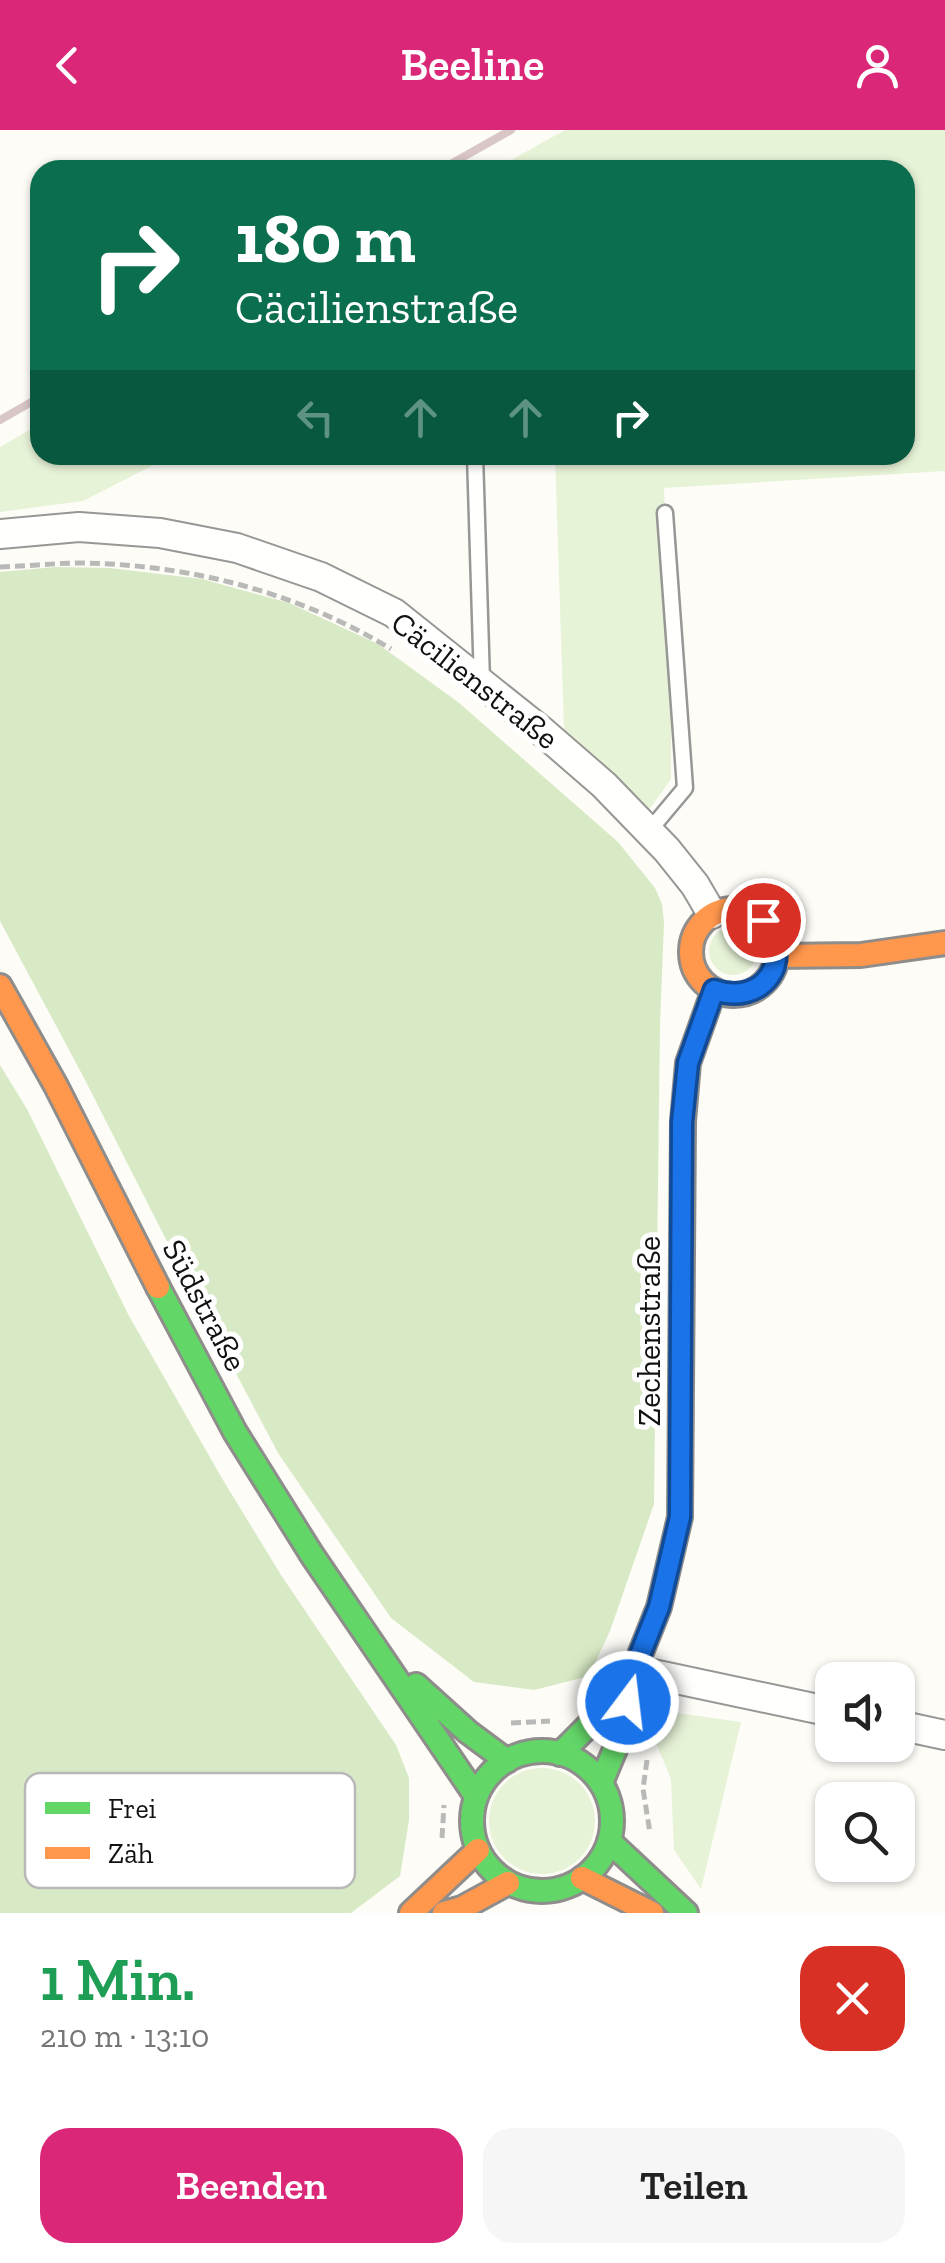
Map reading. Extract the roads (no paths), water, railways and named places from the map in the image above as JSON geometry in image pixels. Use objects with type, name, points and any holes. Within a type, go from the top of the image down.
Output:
[{"type":"main road","points":[[738,909],[763,920],[771,930],[777,956],[773,970],[754,990],[727,994],[714,990],[697,974],[690,952],[696,930],[712,914],[738,909]]},
{"type":"main road","points":[[777,956],[861,955],[945,944]]},
{"type":"main road","name":"Südstraße","points":[[0,986],[235,1432],[370,1643],[476,1796]]},
{"type":"main road","name":"Zechenstraße","points":[[601,1783],[621,1735],[634,1670],[659,1607],[680,1517],[682,1122],[688,1063],[714,990]]},
{"type":"main road","name":"Südstraße","points":[[370,1643],[468,1732],[508,1760]]},
{"type":"main road","name":"Zechenstraße","points":[[560,1754],[594,1720],[634,1670]]},
{"type":"main road","points":[[533,1752],[560,1754],[576,1760],[601,1783],[611,1811],[609,1841],[599,1861],[582,1878],[562,1888],[540,1891],[508,1883],[490,1869],[478,1850],[472,1824],[476,1796],[488,1776],[508,1760],[533,1752]]},
{"type":"main road","points":[[609,1841],[686,1913]]},
{"type":"main road","points":[[411,1913],[478,1850]]},
{"type":"main road","points":[[582,1878],[652,1913]]},
{"type":"main road","points":[[444,1913],[462,1908],[508,1883]]},
{"type":"street","name":"Cäcilienstraße","points":[[0,534],[79,527],[160,532],[237,548],[321,577],[394,613],[604,785],[695,885],[712,914]]},
{"type":"street","points":[[634,1670],[815,1708]]},
{"type":"street","points":[[915,1729],[945,1735]]},
{"type":"lane","points":[[474,465],[482,683]]},
{"type":"lane","points":[[648,831],[686,788],[665,514]]},
{"type":"railway","points":[[458,160],[511,130]]},
{"type":"railway","points":[[0,420],[30,403]]}]
